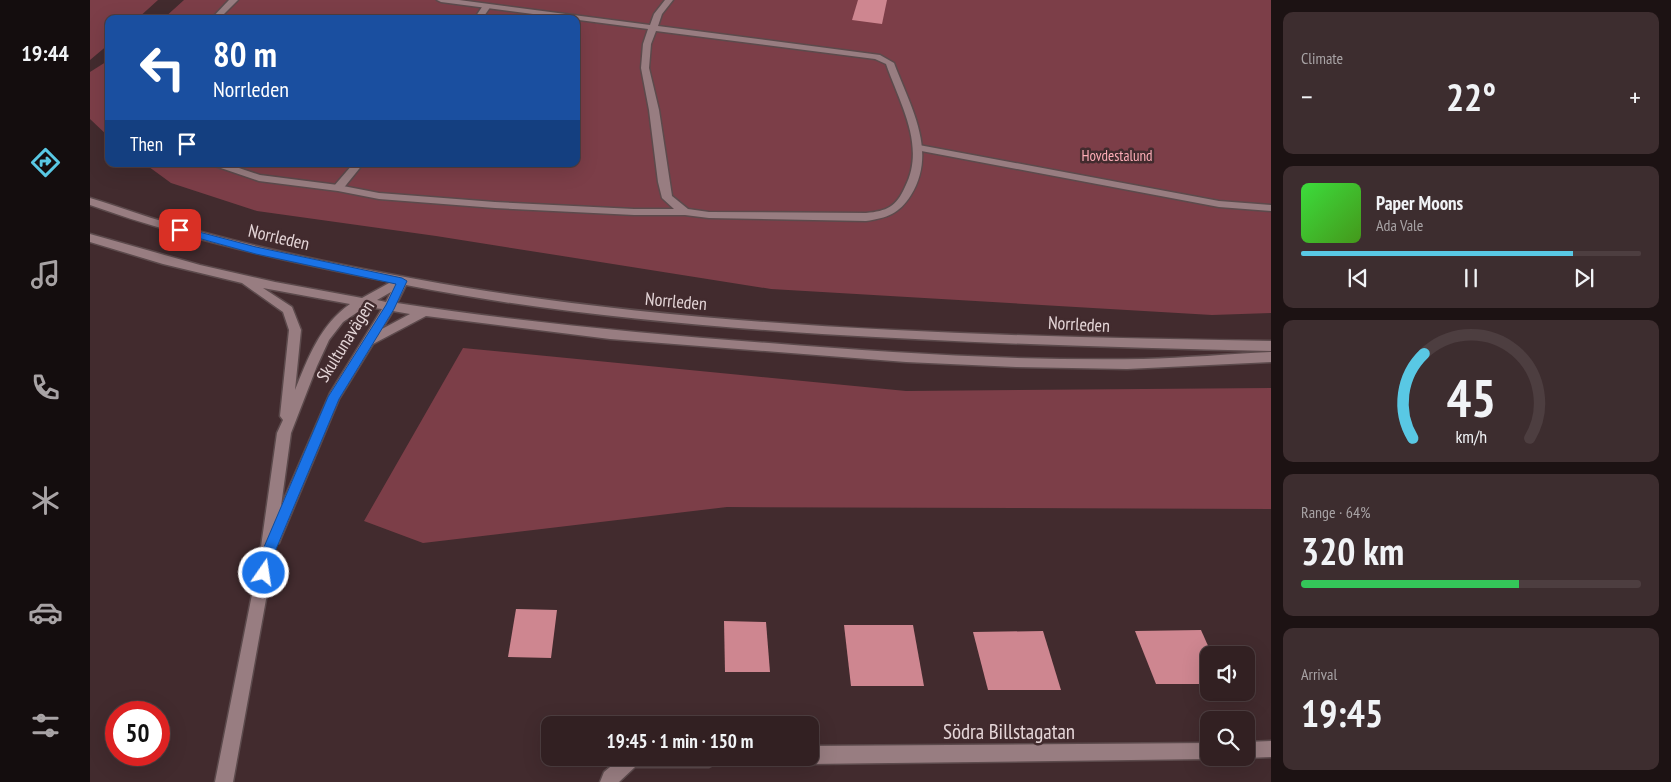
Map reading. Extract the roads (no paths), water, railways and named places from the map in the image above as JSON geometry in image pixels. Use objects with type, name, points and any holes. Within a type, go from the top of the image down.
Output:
[{"type":"main road","points":[[219,15],[234,0]]},
{"type":"main road","points":[[441,0],[555,15]]},
{"type":"main road","points":[[669,0],[658,14],[646,44],[645,68],[654,110],[662,182],[667,198],[686,212]]},
{"type":"main road","points":[[481,15],[487,6]]},
{"type":"main road","points":[[227,167],[259,178],[338,188],[379,196],[495,205],[634,212],[866,217],[891,212],[905,196],[918,164],[919,148],[890,63],[887,60],[877,57],[580,18]]},
{"type":"main road","points":[[919,148],[1219,204],[1271,208]]},
{"type":"main road","points":[[338,188],[356,167]]},
{"type":"main road","name":"Norrleden","points":[[90,201],[130,215],[256,251],[402,281],[514,300],[639,316],[812,329],[1129,344],[1271,346]]},
{"type":"main road","points":[[90,238],[243,280],[424,312],[616,336],[849,355],[980,361],[1130,364],[1271,357]]},
{"type":"main road","points":[[243,280],[288,310],[295,330],[284,433]]},
{"type":"main road","name":"Skultunavägen","points":[[224,782],[267,554],[284,433],[324,338],[339,319],[364,302],[402,281]]},
{"type":"main road","name":"Skultunavägen","points":[[267,554],[334,397],[390,306],[402,281]]},
{"type":"main road","points":[[367,342],[424,312]]},
{"type":"main road","points":[[1255,750],[1271,749]]},
{"type":"main road","name":"Södra Billstagatan","points":[[819,755],[1200,751]]},
{"type":"main road","points":[[609,782],[610,778],[624,766]]},
{"type":"park label","name":"Hovdestalund","points":[[1117,155]]}]
